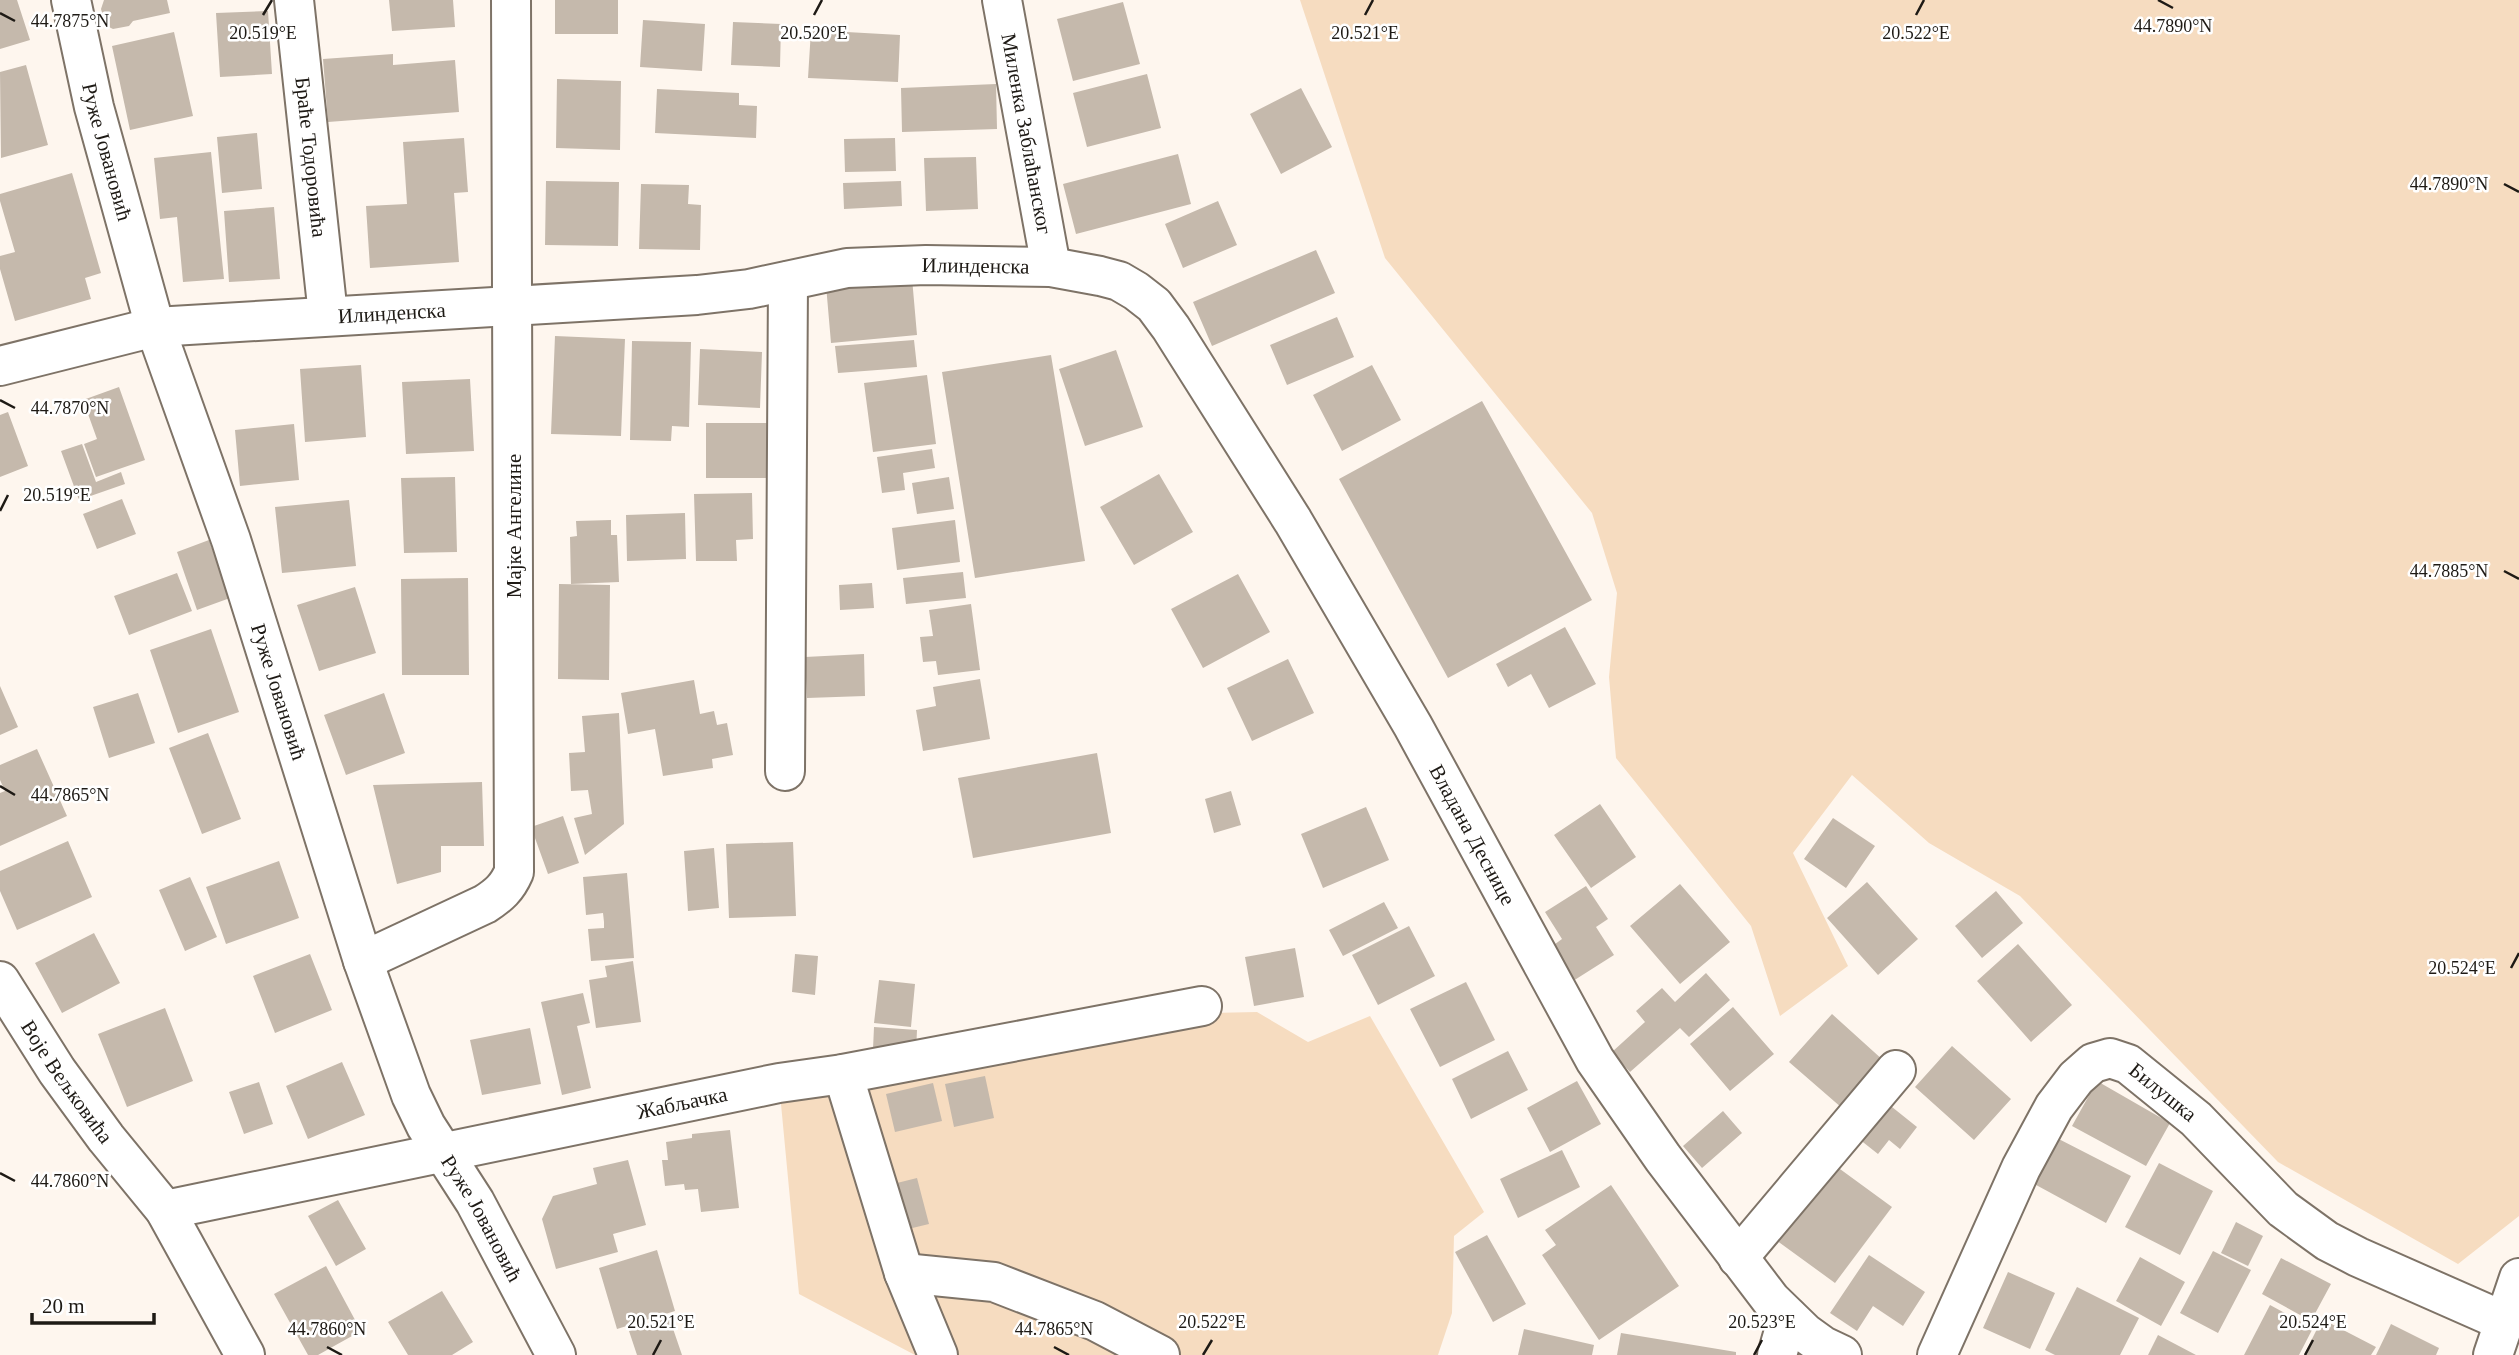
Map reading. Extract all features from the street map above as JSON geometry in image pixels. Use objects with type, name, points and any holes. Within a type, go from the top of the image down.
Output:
[{"type":"street","name":"Руже Јовановић","points":[[71,0],[94,107],[155,327],[231,540],[363,961],[411,1095],[443,1153],[475,1202],[556,1355]]},
{"type":"street","name":"Браће Тодоровића","points":[[294,0],[328,315]]},
{"type":"street","name":"Мајке Ангелине","points":[[363,961],[485,904],[500,894],[514,872],[511,0]]},
{"type":"street","name":"Миленка Заблаћанског","points":[[1002,0],[1051,267]]},
{"type":"street","name":"Илинденска","points":[[0,366],[155,327],[698,295],[749,289],[821,272],[860,268],[926,265],[1051,267],[1119,281],[1136,290],[1153,305]]},
{"type":"street","points":[[785,771],[788,281]]},
{"type":"street","name":"Владана Деснице","points":[[1153,305],[1171,328],[1293,521],[1413,726],[1595,1060],[1662,1158],[1771,1300],[1824,1346],[1842,1355]]},
{"type":"street","name":"Воје Вељковића","points":[[0,981],[57,1071],[106,1138],[165,1210],[245,1355]]},
{"type":"street","name":"Жабљачка","points":[[165,1210],[779,1083],[1202,1006]]},
{"type":"street","name":"Билушка","points":[[1937,1355],[2021,1168],[2054,1107],[2076,1078],[2093,1063],[2110,1058],[2128,1064],[2196,1118],[2283,1209],[2327,1241],[2498,1338]]},
{"type":"street","points":[[860,1070],[904,1273],[938,1355]]},
{"type":"street","points":[[1738,1258],[1896,1070]]},
{"type":"street","points":[[904,1273],[995,1282],[1095,1321],[1160,1355]]},
{"type":"street","points":[[2498,1338],[2519,1278]]},
{"type":"street","points":[[1777,1355],[1788,1317]]},
{"type":"shaded area","points":[[1300,0],[2519,0],[2519,1216],[2458,1264],[2278,1162],[2020,896],[1929,843],[1852,775],[1793,853],[1848,966],[1780,1016],[1751,926],[1616,758],[1609,677],[1617,593],[1592,513],[1385,258]]},
{"type":"shaded area","points":[[1257,1012],[1308,1042],[1370,1016],[1484,1212],[1454,1236],[1452,1313],[1438,1355],[915,1355],[799,1294],[779,1083],[1163,1014]]},
{"type":"building","points":[[0,0],[17,0],[30,40],[0,49]]},
{"type":"building","points":[[104,0],[167,0],[170,13],[133,21],[129,26],[113,29],[105,25],[101,9]]},
{"type":"building","points":[[389,0],[453,0],[455,27],[392,31]]},
{"type":"building","points":[[555,0],[618,0],[618,34],[555,34]]},
{"type":"building","points":[[1123,2],[1140,64],[1073,81],[1057,19]]},
{"type":"building","points":[[268,11],[272,74],[220,77],[216,13]]},
{"type":"building","points":[[643,20],[705,24],[702,71],[640,67]]},
{"type":"building","points":[[733,22],[781,24],[780,67],[731,65]]},
{"type":"building","points":[[811,30],[900,35],[898,82],[808,78]]},
{"type":"building","points":[[174,32],[193,116],[130,130],[112,46]]},
{"type":"building","points":[[393,54],[393,65],[455,60],[459,112],[328,122],[323,59]]},
{"type":"building","points":[[26,65],[48,145],[1,158],[0,72]]},
{"type":"building","points":[[1147,74],[1161,128],[1087,147],[1073,93]]},
{"type":"building","points":[[557,79],[621,81],[620,150],[556,148]]},
{"type":"building","points":[[996,84],[997,129],[902,132],[901,88]]},
{"type":"building","points":[[1301,88],[1332,147],[1281,174],[1250,114]]},
{"type":"building","points":[[657,89],[739,93],[739,105],[757,106],[756,138],[655,133]]},
{"type":"building","points":[[257,133],[262,189],[222,193],[217,137]]},
{"type":"building","points":[[464,138],[468,192],[454,193],[459,262],[370,268],[366,206],[407,204],[403,142]]},
{"type":"building","points":[[895,138],[896,171],[845,172],[844,139]]},
{"type":"building","points":[[211,152],[224,279],[183,282],[177,217],[160,219],[154,158]]},
{"type":"building","points":[[1178,154],[1191,204],[1076,234],[1063,184]]},
{"type":"building","points":[[976,157],[978,209],[926,211],[924,158]]},
{"type":"building","points":[[72,173],[101,273],[85,278],[91,299],[15,321],[0,269],[0,256],[15,252],[0,194]]},
{"type":"building","points":[[546,181],[619,182],[618,246],[545,245]]},
{"type":"building","points":[[901,181],[902,206],[844,209],[843,183]]},
{"type":"building","points":[[641,184],[689,185],[688,204],[701,205],[700,250],[639,249]]},
{"type":"building","points":[[1218,201],[1237,245],[1183,268],[1165,224]]},
{"type":"building","points":[[274,207],[280,279],[229,282],[224,211]]},
{"type":"building","points":[[1316,250],[1335,293],[1212,346],[1193,302]]},
{"type":"building","points":[[912,278],[917,335],[831,343],[826,285]]},
{"type":"building","points":[[1337,317],[1354,357],[1287,385],[1270,345]]},
{"type":"building","points":[[555,336],[625,339],[621,436],[551,434]]},
{"type":"building","points":[[914,340],[917,367],[838,373],[835,346]]},
{"type":"building","points":[[632,341],[691,342],[689,427],[672,426],[671,441],[630,440]]},
{"type":"building","points":[[700,349],[762,352],[760,408],[698,405]]},
{"type":"building","points":[[1116,350],[1143,427],[1085,446],[1059,369]]},
{"type":"building","points":[[1051,355],[1085,561],[975,578],[942,372]]},
{"type":"building","points":[[361,365],[366,437],[305,442],[300,369]]},
{"type":"building","points":[[1372,365],[1401,420],[1342,451],[1313,395]]},
{"type":"building","points":[[927,375],[936,444],[873,452],[864,383]]},
{"type":"building","points":[[470,379],[474,451],[406,454],[402,382]]},
{"type":"building","points":[[119,387],[145,460],[96,477],[84,444],[97,439],[83,400]]},
{"type":"building","points":[[1482,401],[1592,600],[1448,678],[1339,479]]},
{"type":"building","points":[[8,412],[28,466],[0,477],[0,415]]},
{"type":"building","points":[[706,423],[769,423],[769,478],[706,478]]},
{"type":"building","points":[[294,424],[299,480],[240,486],[235,430]]},
{"type":"building","points":[[82,444],[96,482],[121,472],[125,484],[79,500],[61,451]]},
{"type":"building","points":[[932,449],[935,468],[903,473],[905,490],[882,493],[877,457]]},
{"type":"building","points":[[1159,474],[1193,532],[1134,565],[1100,507]]},
{"type":"building","points":[[455,477],[457,552],[404,553],[401,478]]},
{"type":"building","points":[[949,477],[954,509],[917,514],[912,483]]},
{"type":"building","points":[[752,493],[753,539],[736,540],[737,561],[696,561],[694,494]]},
{"type":"building","points":[[122,499],[136,534],[97,549],[83,514]]},
{"type":"building","points":[[349,500],[356,566],[282,573],[275,507]]},
{"type":"building","points":[[685,513],[686,559],[627,561],[626,515]]},
{"type":"building","points":[[611,520],[611,535],[617,535],[619,582],[571,584],[570,537],[577,536],[576,521]]},
{"type":"building","points":[[955,520],[960,562],[897,570],[892,528]]},
{"type":"building","points":[[209,540],[230,598],[197,610],[177,552]]},
{"type":"building","points":[[963,572],[966,598],[906,604],[903,578]]},
{"type":"building","points":[[177,573],[192,611],[129,635],[114,596]]},
{"type":"building","points":[[1238,574],[1270,632],[1203,668],[1171,609]]},
{"type":"building","points":[[468,578],[469,675],[402,675],[401,579]]},
{"type":"building","points":[[872,583],[874,608],[840,610],[839,585]]},
{"type":"building","points":[[559,584],[610,585],[609,680],[558,679]]},
{"type":"building","points":[[355,587],[376,653],[319,671],[297,605]]},
{"type":"building","points":[[971,604],[980,670],[938,675],[936,661],[923,662],[920,637],[933,636],[929,610]]},
{"type":"building","points":[[1565,627],[1596,684],[1549,708],[1531,674],[1508,687],[1496,664]]},
{"type":"building","points":[[211,629],[239,712],[178,733],[150,650]]},
{"type":"building","points":[[864,654],[865,696],[807,698],[805,657]]},
{"type":"building","points":[[1288,659],[1314,713],[1252,741],[1227,688]]},
{"type":"building","points":[[980,679],[990,739],[923,751],[916,710],[936,706],[933,687]]},
{"type":"building","points":[[694,680],[700,714],[714,711],[717,725],[727,723],[733,755],[712,759],[713,768],[663,776],[655,729],[628,734],[621,693]]},
{"type":"building","points":[[0,686],[18,727],[0,735]]},
{"type":"building","points":[[138,693],[155,743],[109,758],[93,707]]},
{"type":"building","points":[[384,693],[405,753],[346,775],[324,715]]},
{"type":"building","points":[[619,713],[624,824],[585,855],[574,818],[592,814],[588,790],[571,791],[569,753],[585,752],[582,716]]},
{"type":"building","points":[[208,733],[241,819],[202,834],[169,748]]},
{"type":"building","points":[[37,749],[67,816],[0,846],[0,793],[5,791],[0,780],[0,765]]},
{"type":"building","points":[[1097,753],[1111,833],[973,858],[958,778]]},
{"type":"building","points":[[482,782],[484,846],[441,846],[441,872],[397,884],[373,785]]},
{"type":"building","points":[[1231,791],[1241,825],[1214,833],[1205,799]]},
{"type":"building","points":[[1600,804],[1636,857],[1591,888],[1554,835]]},
{"type":"building","points":[[1366,807],[1389,860],[1323,888],[1301,834]]},
{"type":"building","points":[[563,816],[579,863],[548,874],[531,827]]},
{"type":"building","points":[[1833,818],[1875,846],[1846,888],[1804,859]]},
{"type":"building","points":[[68,841],[92,897],[17,930],[0,891],[0,871]]},
{"type":"building","points":[[793,842],[796,916],[729,918],[726,844]]},
{"type":"building","points":[[714,848],[719,908],[688,911],[684,851]]},
{"type":"building","points":[[279,861],[299,918],[226,944],[206,887]]},
{"type":"building","points":[[627,873],[634,958],[591,961],[588,929],[604,928],[604,922],[603,913],[586,915],[583,877]]},
{"type":"building","points":[[190,877],[217,937],[185,951],[159,890]]},
{"type":"building","points":[[1867,882],[1918,939],[1878,975],[1827,918]]},
{"type":"building","points":[[1680,884],[1730,942],[1680,984],[1630,926]]},
{"type":"building","points":[[1586,886],[1608,919],[1596,927],[1614,955],[1573,981],[1551,947],[1562,939],[1545,912]]},
{"type":"building","points":[[1996,891],[2023,923],[1982,958],[1955,926]]},
{"type":"building","points":[[1384,902],[1398,928],[1343,956],[1329,930]]},
{"type":"building","points":[[1409,926],[1435,976],[1378,1005],[1352,955]]},
{"type":"building","points":[[94,933],[120,983],[62,1013],[35,963]]},
{"type":"building","points":[[2018,944],[2072,1005],[2031,1042],[1977,981]]},
{"type":"building","points":[[1295,948],[1304,997],[1254,1006],[1245,957]]},
{"type":"building","points":[[310,954],[332,1010],[275,1033],[253,976]]},
{"type":"building","points":[[795,954],[818,956],[815,995],[792,992]]},
{"type":"building","points":[[633,961],[641,1022],[596,1028],[589,980],[607,977],[605,966]]},
{"type":"building","points":[[1706,973],[1730,1000],[1689,1037],[1680,1028],[1630,1072],[1612,1052],[1645,1022],[1636,1011],[1662,988],[1675,1002]]},
{"type":"building","points":[[879,980],[915,984],[911,1027],[874,1023]]},
{"type":"building","points":[[1466,982],[1495,1040],[1440,1067],[1410,1009]]},
{"type":"building","points":[[583,993],[590,1023],[577,1026],[591,1088],[562,1095],[541,1002]]},
{"type":"building","points":[[1733,1007],[1774,1054],[1730,1091],[1690,1044]]},
{"type":"building","points":[[165,1008],[193,1081],[127,1107],[98,1034]]},
{"type":"building","points":[[1832,1014],[1884,1061],[1842,1108],[1789,1062]]},
{"type":"building","points":[[874,1027],[917,1030],[916,1052],[873,1049]]},
{"type":"building","points":[[530,1028],[541,1084],[482,1095],[470,1040]]},
{"type":"building","points":[[1952,1046],[2011,1099],[1974,1140],[1915,1087]]},
{"type":"building","points":[[1508,1051],[1528,1090],[1471,1119],[1452,1079]]},
{"type":"building","points":[[342,1062],[365,1115],[308,1139],[286,1086]]},
{"type":"building","points":[[985,1076],[994,1118],[954,1127],[945,1084]]},
{"type":"building","points":[[1577,1081],[1601,1124],[1550,1152],[1527,1108]]},
{"type":"building","points":[[2097,1081],[2170,1123],[2146,1166],[2072,1126]]},
{"type":"building","points":[[259,1082],[273,1124],[244,1134],[229,1092]]},
{"type":"building","points":[[933,1083],[942,1121],[895,1132],[886,1094]]},
{"type":"building","points":[[1887,1103],[1917,1127],[1900,1149],[1889,1140],[1878,1154],[1859,1139]]},
{"type":"building","points":[[1723,1111],[1742,1133],[1702,1168],[1683,1146]]},
{"type":"building","points":[[730,1130],[739,1208],[701,1212],[698,1189],[685,1190],[684,1184],[665,1186],[662,1160],[668,1160],[666,1142],[692,1138],[692,1134]]},
{"type":"building","points":[[2049,1134],[2131,1176],[2106,1223],[2025,1179]]},
{"type":"building","points":[[1562,1150],[1580,1187],[1518,1218],[1500,1179]]},
{"type":"building","points":[[628,1160],[646,1225],[613,1234],[618,1252],[556,1269],[542,1219],[553,1196],[597,1184],[593,1168]]},
{"type":"building","points":[[1829,1161],[1892,1207],[1835,1283],[1772,1237]]},
{"type":"building","points":[[2159,1163],[2213,1191],[2180,1255],[2125,1227]]},
{"type":"building","points":[[917,1178],[929,1224],[900,1231],[889,1185]]},
{"type":"building","points":[[1611,1185],[1679,1286],[1599,1340],[1542,1255],[1556,1245],[1545,1230]]},
{"type":"building","points":[[338,1200],[366,1249],[336,1266],[308,1216]]},
{"type":"building","points":[[2236,1222],[2263,1236],[2248,1266],[2221,1253]]},
{"type":"building","points":[[1487,1235],[1526,1304],[1493,1322],[1455,1252]]},
{"type":"building","points":[[657,1250],[675,1311],[617,1329],[599,1268]]},
{"type":"building","points":[[2213,1251],[2251,1270],[2218,1333],[2180,1313]]},
{"type":"building","points":[[1869,1255],[1925,1292],[1903,1326],[1873,1306],[1857,1331],[1830,1313]]},
{"type":"building","points":[[2140,1257],[2185,1282],[2161,1326],[2116,1301]]},
{"type":"building","points":[[2281,1258],[2331,1284],[2311,1321],[2262,1294]]},
{"type":"building","points":[[326,1266],[361,1331],[318,1355],[308,1355],[274,1294]]},
{"type":"building","points":[[2008,1272],[2055,1293],[2030,1349],[1983,1328]]},
{"type":"building","points":[[2077,1287],[2139,1318],[2120,1355],[2055,1355],[2045,1350]]},
{"type":"building","points":[[442,1291],[473,1342],[452,1355],[408,1355],[388,1322]]},
{"type":"building","points":[[2270,1305],[2313,1328],[2299,1355],[2244,1355]]},
{"type":"building","points":[[669,1317],[682,1355],[637,1355],[629,1331]]},
{"type":"building","points":[[2322,1319],[2376,1347],[2371,1355],[2304,1355]]},
{"type":"building","points":[[2391,1324],[2439,1348],[2436,1355],[2376,1355]]},
{"type":"building","points":[[1524,1329],[1594,1345],[1592,1355],[1518,1355]]},
{"type":"building","points":[[1621,1333],[1736,1352],[1736,1355],[1617,1355]]},
{"type":"building","points":[[2158,1335],[2196,1355],[2148,1355]]}]
